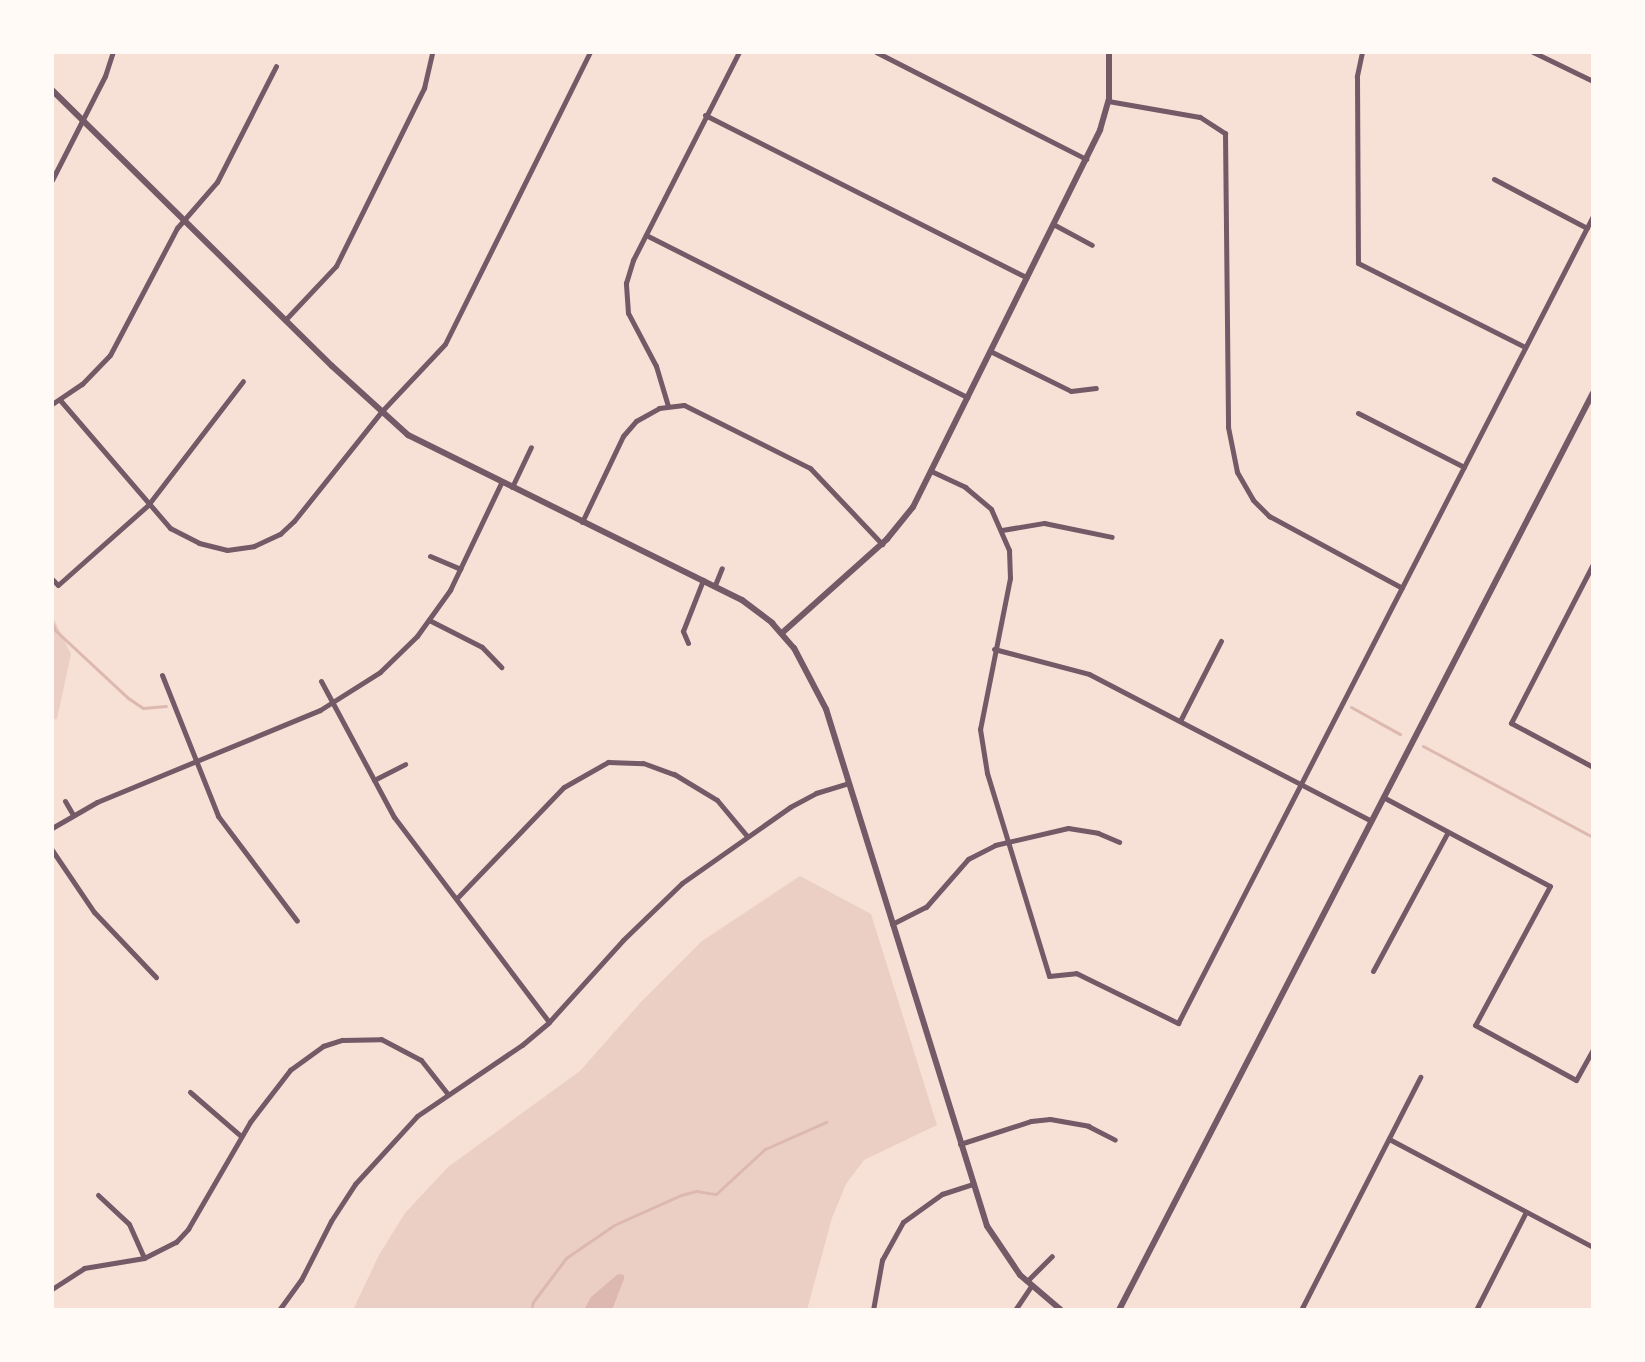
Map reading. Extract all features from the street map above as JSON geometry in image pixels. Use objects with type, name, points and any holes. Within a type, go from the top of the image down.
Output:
[{"type":"street","points":[[52,180],[113,52]]},
{"type":"street","points":[[286,319],[336,266],[424,88],[432,52]]},
{"type":"street","points":[[60,400],[170,528],[199,543],[236,550],[263,543],[280,534],[294,521],[381,412],[445,344],[590,52]]},
{"type":"street","points":[[668,406],[660,374],[633,328],[625,298],[630,268],[739,52]]},
{"type":"street","points":[[876,52],[1086,159]]},
{"type":"street","points":[[782,633],[882,544],[906,517],[1100,130],[1108,101],[1109,52]]},
{"type":"street","points":[[1362,52],[1357,76],[1358,263],[1525,347]]},
{"type":"street","points":[[1533,52],[1593,81]]},
{"type":"street","points":[[52,404],[82,384],[110,355],[185,219],[217,182],[276,66]]},
{"type":"street","points":[[52,90],[381,412],[426,446],[715,585],[757,610],[782,633],[817,688],[987,1226],[1007,1260],[1028,1284],[1061,1310]]},
{"type":"street","points":[[1108,101],[1200,117],[1225,133],[1228,427],[1237,472],[1253,500],[1269,516],[1402,588]]},
{"type":"street","points":[[705,115],[1026,277]]},
{"type":"street","points":[[1494,179],[1587,228]]},
{"type":"street","points":[[931,471],[956,481],[982,500],[1002,530],[1009,550],[1010,578],[980,729],[987,773],[1049,976],[1076,973],[1178,1023],[1593,216]]},
{"type":"street","points":[[1053,224],[1092,245]]},
{"type":"street","points":[[646,235],[967,397]]},
{"type":"street","points":[[990,351],[1071,391],[1096,388]]},
{"type":"street","points":[[52,579],[58,585],[148,505],[243,381]]},
{"type":"street","points":[[1119,1310],[1592,398]]},
{"type":"street","points":[[582,522],[623,436],[647,413],[668,406],[700,410],[800,460],[882,544]]},
{"type":"street","points":[[1358,413],[1464,467]]},
{"type":"street","points":[[512,488],[531,447]]},
{"type":"street","points":[[52,828],[73,815],[334,702],[380,672],[429,620],[460,569],[501,483]]},
{"type":"street","points":[[1002,530],[1044,523],[1112,537]]},
{"type":"street","points":[[430,556],[460,569]]},
{"type":"street","points":[[1593,564],[1511,723],[1593,767]]},
{"type":"street","points":[[715,585],[722,568]]},
{"type":"street","points":[[688,643],[683,631],[703,580]]},
{"type":"street","points":[[429,620],[482,647],[501,667]]},
{"type":"street","points":[[1180,721],[1221,641]]},
{"type":"street","points":[[994,649],[1073,667],[1301,782],[1371,821]]},
{"type":"street","points":[[162,675],[218,816],[297,921]]},
{"type":"street","points":[[321,681],[394,817],[549,1022]]},
{"type":"street","points":[[457,898],[564,787],[608,762],[643,763],[674,774],[717,800],[747,836]]},
{"type":"street","points":[[374,780],[405,764]]},
{"type":"street","points":[[279,1310],[301,1280],[355,1184],[395,1138],[447,1093],[522,1045],[549,1022],[649,914],[682,883],[805,799],[849,783]]},
{"type":"street","points":[[1383,797],[1550,886],[1475,1025],[1576,1080],[1593,1049]]},
{"type":"street","points":[[65,801],[73,815]]},
{"type":"street","points":[[892,924],[926,907],[952,874],[979,851],[1008,840],[1068,828],[1086,829],[1119,842]]},
{"type":"street","points":[[1373,971],[1448,832]]},
{"type":"street","points":[[52,850],[94,912],[156,977]]},
{"type":"street","points":[[52,1289],[74,1273],[95,1265],[144,1258],[168,1248],[188,1229],[241,1136],[290,1070],[314,1050],[342,1040],[381,1039],[404,1049],[429,1069],[447,1093]]},
{"type":"street","points":[[1301,1310],[1420,1077]]},
{"type":"street","points":[[190,1092],[241,1136]]},
{"type":"street","points":[[959,1144],[1031,1121],[1050,1119],[1088,1126],[1115,1140]]},
{"type":"street","points":[[1389,1139],[1593,1247]]},
{"type":"street","points":[[873,1310],[882,1260],[903,1222],[942,1194],[972,1184]]},
{"type":"street","points":[[98,1195],[129,1224],[144,1258]]},
{"type":"street","points":[[1476,1310],[1526,1212]]},
{"type":"street","points":[[1015,1310],[1028,1284],[1052,1256]]},
{"type":"shaded area","points":[[52,615],[71,654],[57,719],[52,720]]},
{"type":"shaded area","points":[[800,876],[871,914],[937,1125],[864,1160],[846,1184],[832,1218],[807,1310],[353,1310],[379,1255],[405,1213],[448,1167],[580,1071],[641,1002],[702,941]]},
{"type":"shaded area","points":[[618,1274],[624,1275],[624,1279],[612,1310],[584,1310],[591,1297]]},
{"type":"waterway","points":[[52,622],[55,630],[128,698],[143,708],[166,706]]},
{"type":"waterway","points":[[1351,707],[1400,734]]},
{"type":"waterway","points":[[1423,746],[1593,837]]},
{"type":"waterway","points":[[531,1310],[533,1302],[566,1258],[614,1225],[681,1195],[696,1191],[716,1194],[765,1149],[826,1122]]}]
